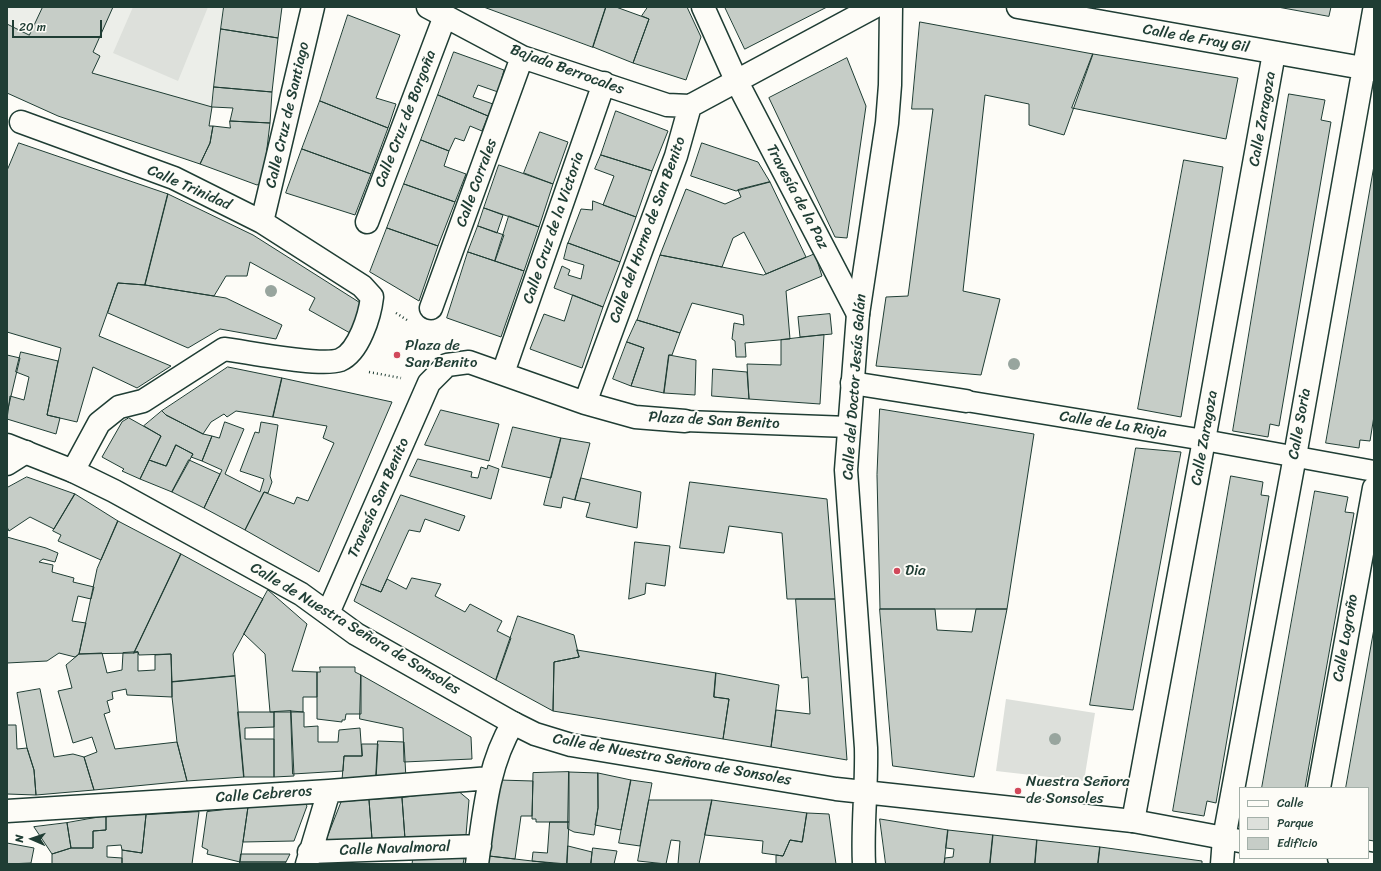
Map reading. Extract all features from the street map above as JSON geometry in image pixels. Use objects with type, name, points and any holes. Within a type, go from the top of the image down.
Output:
[{"type":"street","name":"Calle Cruz de Santiago","points":[[262,222],[313,7]]},
{"type":"street","name":"Travesía de la Paz","points":[[703,7],[736,80],[858,314]]},
{"type":"street","points":[[690,106],[874,7]]},
{"type":"street","name":"Calle del Doctor Jesús Galán","points":[[864,864],[862,832],[866,792],[866,748],[846,470],[858,314],[887,123],[890,86],[891,7]]},
{"type":"street","name":"Calle de Fray Gil","points":[[1018,7],[1369,69]]},
{"type":"street","name":"Bajada Berrocales","points":[[433,9],[522,57],[668,106],[690,106]]},
{"type":"street","name":"Calle Cruz de Borgoña","points":[[367,222],[433,9]]},
{"type":"street","name":"Calle Soria","points":[[1241,787],[1295,456],[1369,69],[1374,11]]},
{"type":"street","name":"Calle Zaragoza","points":[[1133,821],[1274,53]]},
{"type":"street","name":"Calle Corrales","points":[[431,308],[522,57]]},
{"type":"street","name":"Calle Cruz de la Victoria","points":[[503,373],[604,84]]},
{"type":"street","name":"Calle del Horno de San Benito","points":[[585,403],[676,156],[690,106]]},
{"type":"street","name":"Calle Trinidad","points":[[21,122],[174,178],[262,222],[362,286],[372,297],[371,313],[354,348],[341,360],[324,363]]},
{"type":"street","points":[[73,471],[99,422],[119,407],[143,401],[224,349],[324,363]]},
{"type":"street","name":"Plaza de San Benito","points":[[429,384],[447,365],[469,362],[585,403],[635,417],[685,421],[849,427]]},
{"type":"street","name":"Calle de La Rioja","points":[[852,383],[1204,440],[1374,471]]},
{"type":"street","name":"Travesía San Benito","points":[[328,613],[429,384]]},
{"type":"street","points":[[7,464],[17,449]]},
{"type":"street","name":"Calle de Nuestra Señora de Sonsoles","points":[[17,449],[73,471],[114,491],[301,594],[356,634],[513,723],[535,734],[571,746],[866,792],[1133,821],[1232,839]]},
{"type":"street","name":"Calle Logroño","points":[[1319,787],[1374,488]]},
{"type":"street","points":[[479,855],[490,778],[502,741],[513,723]]},
{"type":"street","name":"Calle Cebreros","points":[[7,812],[329,791],[490,778]]},
{"type":"street","points":[[308,858],[329,791]]},
{"type":"street","name":"Calle Soria","points":[[1222,864],[1232,839],[1239,796]]},
{"type":"street","name":"Calle Navalmoral","points":[[308,858],[479,855]]},
{"type":"street","points":[[1345,859],[1373,864]]},
{"type":"path","points":[[324,363],[429,384]]},
{"type":"shaded area","points":[[7,7],[224,7],[209,125],[213,126],[210,143],[200,164],[58,116],[7,93]]},
{"type":"green space","points":[[133,7],[208,7],[178,81],[113,53]]},
{"type":"green space","points":[[1006,699],[1095,713],[1084,781],[996,771]]},
{"type":"building","points":[[43,7],[113,7],[93,52],[100,56],[92,73],[212,107],[209,126],[213,126],[210,143],[200,164],[58,116],[7,93],[7,24],[29,35]]},
{"type":"building","points":[[224,7],[282,7],[278,38],[221,29]]},
{"type":"building","points":[[484,7],[606,7],[593,47]]},
{"type":"building","points":[[606,7],[616,7],[649,19],[633,63],[593,47]]},
{"type":"building","points":[[648,7],[687,7],[701,37],[686,80],[633,63],[649,19],[642,16]]},
{"type":"building","points":[[725,7],[827,7],[745,49]]},
{"type":"building","points":[[1278,7],[1331,7],[1329,16]]},
{"type":"building","points":[[348,15],[400,35],[376,98],[396,104],[388,128],[320,101]]},
{"type":"building","points":[[920,22],[1093,54],[1064,135],[1029,125],[1029,104],[985,95],[963,291],[1000,299],[981,375],[876,366],[886,297],[908,296],[933,109],[912,109]]},
{"type":"building","points":[[221,29],[278,38],[272,92],[214,87]]},
{"type":"building","points":[[454,52],[504,70],[498,92],[478,85],[473,97],[493,104],[488,116],[438,95]]},
{"type":"building","points":[[1093,54],[1238,78],[1226,139],[1072,108]]},
{"type":"building","points":[[847,58],[866,106],[847,238],[835,237],[769,98]]},
{"type":"building","points":[[214,87],[272,92],[270,123],[230,121],[233,108],[212,107]]},
{"type":"building","points":[[1289,94],[1325,100],[1321,120],[1331,122],[1279,426],[1270,424],[1268,437],[1233,431]]},
{"type":"building","points":[[438,95],[488,116],[482,131],[470,126],[464,141],[455,138],[449,151],[421,140]]},
{"type":"building","points":[[320,101],[388,128],[371,174],[302,149]]},
{"type":"building","points":[[616,111],[668,131],[652,171],[601,155]]},
{"type":"building","points":[[230,121],[270,123],[263,182],[257,185],[200,164],[210,143],[213,126],[230,128]]},
{"type":"building","points":[[540,132],[568,142],[553,184],[524,173]]},
{"type":"building","points":[[421,140],[449,151],[444,166],[466,174],[455,202],[404,184]]},
{"type":"building","points":[[19,143],[168,194],[145,285],[118,283],[99,336],[171,366],[137,388],[93,367],[77,422],[47,415],[61,348],[7,332],[7,171]]},
{"type":"building","points":[[702,143],[758,162],[770,182],[736,191],[691,176]]},
{"type":"building","points":[[302,149],[371,174],[355,215],[286,193]]},
{"type":"building","points":[[601,155],[652,171],[636,217],[603,205],[614,176],[595,169]]},
{"type":"building","points":[[1184,160],[1223,167],[1181,417],[1138,409]]},
{"type":"building","points":[[499,165],[553,184],[539,227],[484,208]]},
{"type":"building","points":[[1374,166],[1374,416],[1370,441],[1360,440],[1359,448],[1326,443]]},
{"type":"building","points":[[770,182],[806,257],[766,274],[744,232],[733,238],[722,267],[660,255],[686,189],[725,204],[741,197],[738,190]]},
{"type":"building","points":[[404,184],[455,202],[438,246],[387,228]]},
{"type":"building","points":[[168,194],[253,235],[362,304],[350,333],[309,310],[315,298],[250,262],[247,276],[226,276],[214,296],[145,285]]},
{"type":"building","points":[[593,201],[636,217],[620,262],[568,243],[581,209],[592,210]]},
{"type":"building","points":[[484,208],[503,215],[497,233],[478,226]]},
{"type":"building","points":[[509,216],[539,227],[524,271],[495,261]]},
{"type":"building","points":[[478,226],[504,235],[495,261],[468,252]]},
{"type":"building","points":[[387,228],[438,246],[419,301],[370,272]]},
{"type":"building","points":[[568,243],[620,262],[603,307],[554,288],[562,266],[570,270],[568,275],[581,279],[584,265],[564,259]]},
{"type":"building","points":[[468,252],[524,271],[501,337],[447,318]]},
{"type":"building","points":[[815,254],[822,276],[786,291],[790,339],[745,343],[746,357],[736,357],[735,341],[732,339],[734,323],[744,325],[743,315],[692,303],[680,333],[637,320],[660,255],[763,275]]},
{"type":"building","points":[[118,283],[145,285],[226,298],[282,325],[276,339],[220,329],[188,348],[108,313]]},
{"type":"building","points":[[573,295],[603,307],[582,368],[530,349],[544,314],[564,321]]},
{"type":"building","points":[[830,314],[832,334],[800,337],[798,317]]},
{"type":"building","points":[[637,320],[680,333],[672,355],[669,355],[664,393],[631,386],[644,348],[627,342]]},
{"type":"building","points":[[824,335],[820,404],[749,399],[747,364],[781,365],[781,340]]},
{"type":"building","points":[[627,342],[644,348],[631,386],[613,379]]},
{"type":"building","points":[[21,352],[58,361],[47,415],[60,418],[56,434],[7,419],[10,396],[24,400],[29,377],[16,372]]},
{"type":"building","points":[[7,355],[20,358],[7,413]]},
{"type":"building","points":[[669,355],[696,360],[695,395],[664,393]]},
{"type":"building","points":[[228,367],[282,378],[273,417],[236,411],[227,417],[224,414],[211,422],[203,434],[166,415],[162,411]]},
{"type":"building","points":[[713,369],[747,372],[749,399],[712,396]]},
{"type":"building","points":[[282,378],[392,402],[319,572],[245,530],[264,492],[294,504],[297,497],[308,501],[334,443],[323,438],[327,426],[273,417]]},
{"type":"building","points":[[880,409],[1034,434],[1007,609],[880,609],[877,475]]},
{"type":"building","points":[[441,410],[499,424],[489,461],[425,445]]},
{"type":"building","points":[[162,411],[166,415],[203,434],[212,436],[202,461],[191,457],[193,454],[176,445],[166,466],[149,460],[161,436],[144,426]]},
{"type":"building","points":[[129,418],[161,436],[140,479],[122,471],[124,469],[102,457],[122,422]]},
{"type":"building","points":[[225,422],[244,429],[225,474],[260,492],[264,479],[240,471],[255,432],[259,433],[261,422],[278,425],[270,476],[272,482],[268,493],[264,492],[245,530],[204,508],[222,470],[202,461],[212,436],[219,438]]},
{"type":"building","points":[[513,427],[561,438],[551,478],[502,467]]},
{"type":"building","points":[[561,438],[590,443],[575,500],[563,497],[561,508],[544,505]]},
{"type":"building","points":[[176,445],[193,454],[172,492],[140,479],[149,460],[166,466]]},
{"type":"building","points":[[1136,448],[1181,452],[1133,710],[1090,705]]},
{"type":"building","points":[[418,459],[472,472],[471,477],[478,478],[481,467],[487,469],[488,465],[499,469],[491,499],[410,476]]},
{"type":"building","points":[[189,460],[220,474],[204,508],[172,492]]},
{"type":"building","points":[[1231,476],[1263,482],[1261,495],[1269,496],[1216,803],[1207,801],[1204,816],[1173,811]]},
{"type":"building","points":[[27,477],[75,494],[54,529],[30,517],[9,531],[7,527],[7,488]]},
{"type":"building","points":[[581,478],[641,492],[637,528],[586,517],[590,503],[575,500]]},
{"type":"building","points":[[690,482],[827,499],[835,599],[787,599],[782,533],[729,526],[724,553],[680,548]]},
{"type":"building","points":[[1315,491],[1348,497],[1345,512],[1354,513],[1305,787],[1262,787]]},
{"type":"building","points":[[75,494],[118,521],[101,560],[58,541],[61,535],[53,531]]},
{"type":"building","points":[[401,495],[465,516],[459,531],[425,519],[420,532],[409,530],[381,592],[361,584]]},
{"type":"building","points":[[118,521],[181,554],[134,653],[79,654],[97,569]]},
{"type":"building","points":[[7,537],[58,553],[55,562],[43,559],[39,562],[53,565],[52,572],[74,578],[73,582],[94,587],[91,599],[78,596],[72,621],[86,623],[79,654],[75,657],[59,653],[47,661],[7,663]]},
{"type":"building","points":[[635,542],[670,546],[665,586],[646,583],[645,594],[629,599]]},
{"type":"building","points":[[181,554],[263,599],[233,654],[235,676],[172,682],[171,654],[139,655],[138,652],[134,653]]},
{"type":"building","points":[[412,578],[441,584],[435,596],[465,612],[470,604],[502,621],[497,631],[511,638],[496,680],[354,601],[361,584],[381,592],[387,579],[406,589]]},
{"type":"building","points":[[268,590],[307,624],[292,671],[317,672],[317,697],[303,697],[303,712],[270,712],[265,654],[244,634]]},
{"type":"building","points":[[796,599],[835,599],[847,760],[771,747],[776,710],[810,714],[808,677],[802,678]]},
{"type":"building","points":[[880,609],[935,609],[937,630],[972,632],[976,609],[1007,609],[974,777],[893,766]]},
{"type":"building","points":[[518,616],[574,635],[579,657],[554,662],[553,711],[496,680]]},
{"type":"building","points":[[1374,629],[1374,841],[1369,840],[1369,787],[1346,787]]},
{"type":"building","points":[[577,650],[716,673],[714,697],[729,699],[723,739],[553,711],[554,662],[579,657]]},
{"type":"building","points":[[138,652],[138,671],[155,670],[155,655],[171,654],[172,697],[127,695],[126,689],[112,692],[113,699],[107,701],[110,712],[104,714],[115,749],[177,742],[187,781],[94,790],[84,757],[97,752],[92,737],[73,743],[58,691],[72,688],[66,665],[79,654],[102,653],[107,673],[122,670],[123,653]]},
{"type":"building","points":[[320,667],[355,667],[355,672],[361,675],[361,714],[346,714],[345,720],[342,720],[342,722],[317,719],[317,672],[320,672]]},
{"type":"building","points":[[716,673],[779,685],[771,747],[723,739],[729,699],[714,697]]},
{"type":"building","points":[[361,675],[471,737],[472,759],[404,762],[403,728],[360,719]]},
{"type":"building","points":[[235,676],[244,777],[187,781],[177,742],[172,697],[172,682]]},
{"type":"building","points":[[40,689],[54,757],[73,754],[84,757],[94,790],[36,795],[34,770],[27,748],[17,693]]},
{"type":"building","points":[[291,711],[294,776],[274,777],[274,712]]},
{"type":"building","points":[[291,711],[304,712],[304,727],[318,726],[318,742],[338,742],[339,730],[360,728],[362,756],[344,756],[343,771],[293,774]]},
{"type":"building","points":[[238,712],[274,712],[274,727],[245,728],[245,739],[274,739],[274,777],[244,777]]},
{"type":"building","points":[[7,725],[16,725],[17,749],[27,748],[34,770],[36,795],[7,794]]},
{"type":"building","points":[[378,741],[404,742],[406,779],[376,779]]},
{"type":"building","points":[[362,744],[378,744],[376,779],[342,780],[344,756],[362,756]]},
{"type":"building","points":[[569,772],[598,773],[598,808],[594,835],[574,832],[568,829]]},
{"type":"building","points":[[569,772],[569,822],[536,822],[536,819],[532,819],[533,773]]},
{"type":"building","points":[[598,773],[631,780],[621,830],[595,825],[598,808]]},
{"type":"building","points":[[499,780],[533,781],[532,816],[521,816],[515,859],[489,856]]},
{"type":"building","points":[[631,780],[652,783],[640,846],[619,843]]},
{"type":"building","points":[[457,790],[469,800],[466,835],[405,839],[402,798]]},
{"type":"building","points":[[402,798],[405,839],[372,839],[369,800]]},
{"type":"building","points":[[369,800],[372,839],[326,840],[341,802]]},
{"type":"building","points":[[649,800],[712,800],[699,864],[678,864],[680,841],[671,840],[666,864],[638,861]]},
{"type":"building","points":[[712,800],[807,813],[802,842],[790,840],[783,856],[762,853],[763,841],[705,835]]},
{"type":"building","points":[[305,803],[307,806],[294,841],[243,842],[248,807]]},
{"type":"building","points":[[248,807],[240,862],[207,854],[208,850],[202,847],[207,812]]},
{"type":"building","points":[[199,812],[192,864],[122,864],[122,850],[142,853],[146,815]]},
{"type":"building","points":[[807,813],[829,814],[836,864],[776,864],[776,855],[783,856],[790,840],[802,842]]},
{"type":"building","points":[[146,815],[142,853],[122,850],[121,845],[107,846],[107,857],[122,858],[122,864],[52,864],[52,854],[71,848],[93,848],[93,831],[106,830],[106,816]]},
{"type":"building","points":[[106,816],[106,830],[93,831],[93,848],[71,848],[67,823]]},
{"type":"building","points":[[880,819],[948,830],[944,864],[886,864]]},
{"type":"building","points":[[550,822],[569,822],[567,864],[532,861],[533,852],[547,853]]},
{"type":"building","points":[[67,823],[71,848],[52,854],[34,827]]},
{"type":"building","points":[[948,830],[993,835],[990,864],[944,864],[945,858],[953,857],[954,849],[946,848]]},
{"type":"building","points":[[993,835],[1037,840],[1035,864],[990,864]]},
{"type":"building","points":[[1037,840],[1100,847],[1098,864],[1035,864]]},
{"type":"building","points":[[7,843],[34,848],[31,863],[7,864]]},
{"type":"building","points":[[568,846],[592,852],[591,864],[567,864]]},
{"type":"building","points":[[1100,847],[1202,861],[1202,864],[1098,864]]},
{"type":"building","points":[[593,848],[617,851],[614,864],[591,864]]},
{"type":"building","points":[[241,854],[290,854],[286,862],[240,862]]},
{"type":"building","points":[[465,854],[463,864],[412,864],[413,857]]},
{"type":"building","points":[[489,856],[515,859],[558,864],[488,864]]},
{"type":"building","points":[[240,862],[286,862],[285,864],[240,864]]},
{"type":"place","name":"Plaza de San Benito","points":[[397,355]]},
{"type":"place","name":"Dia","points":[[897,571]]},
{"type":"place","name":"Nuestra Señora de Sonsoles","points":[[1018,791]]}]
